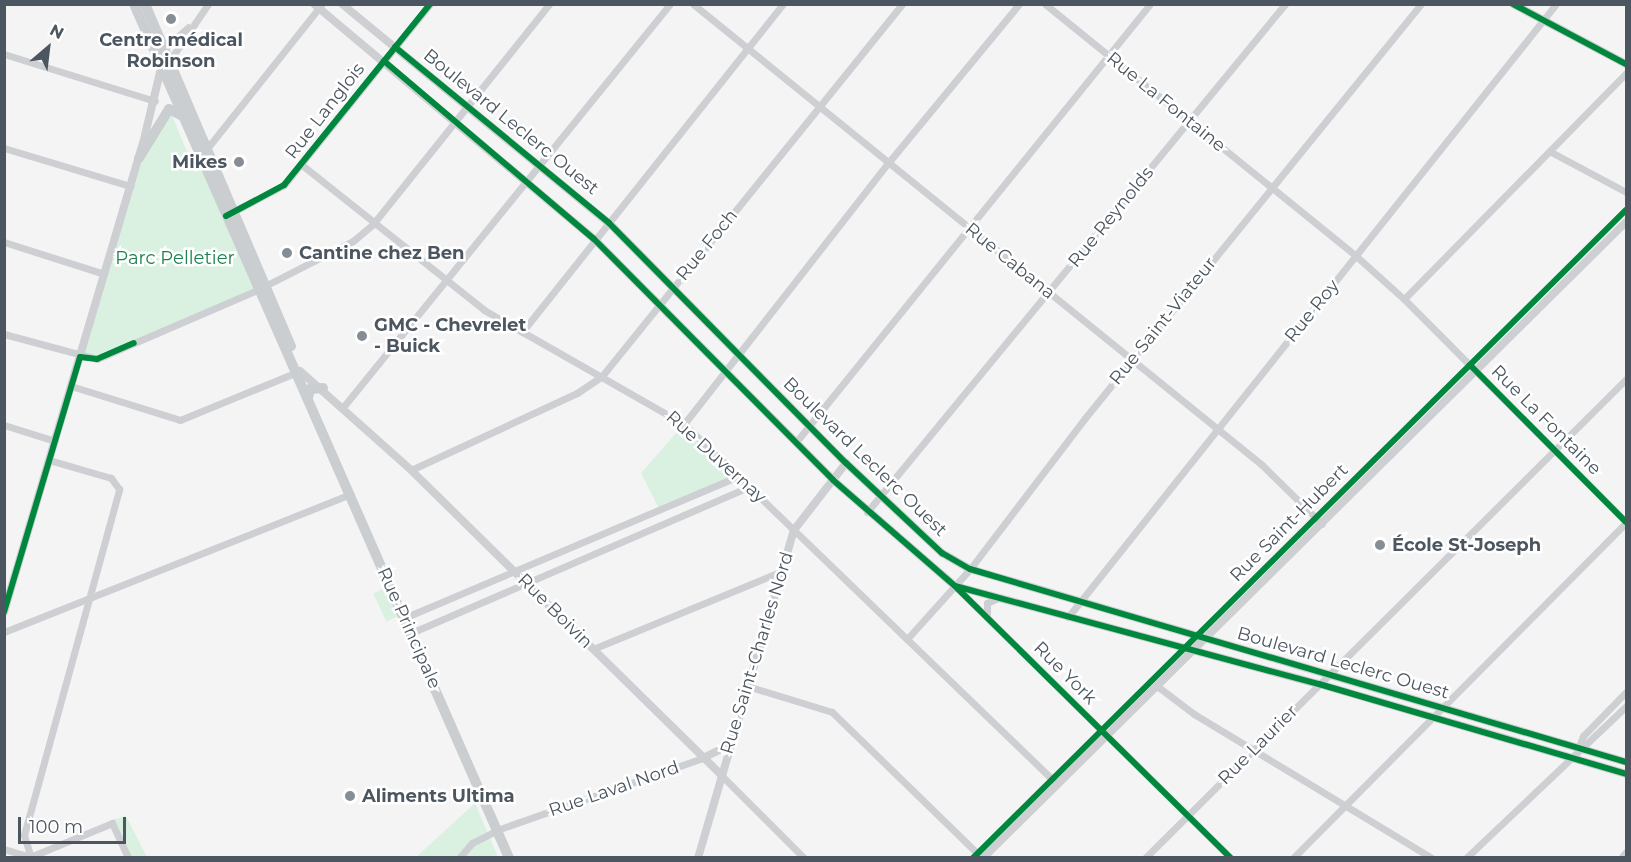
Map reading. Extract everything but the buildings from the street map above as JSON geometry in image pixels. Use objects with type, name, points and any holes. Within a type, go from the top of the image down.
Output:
[{"type":"main road","name":"Rue Principale","points":[[134,4],[208,146],[231,214]]},
{"type":"main road","name":"Rue Principale","points":[[145,4],[165,48],[166,67],[183,116],[231,214],[308,398],[509,858]]},
{"type":"main road","points":[[139,158],[155,135],[165,113],[172,108],[183,116]]},
{"type":"main road","points":[[308,398],[310,389],[323,388]]},
{"type":"street","points":[[165,48],[194,21],[208,4]]},
{"type":"street","name":"Boulevard Leclerc Ouest","points":[[342,4],[609,223],[674,286],[846,463],[942,553],[970,569],[1626,762]]},
{"type":"street","name":"Rue Langlois","points":[[231,214],[284,185],[430,4]]},
{"type":"street","points":[[4,334],[80,357],[97,358],[262,288],[352,241],[373,224],[470,107],[549,4]]},
{"type":"street","points":[[344,406],[670,4]]},
{"type":"street","name":"Rue Cabana","points":[[693,4],[1262,465],[1322,524]]},
{"type":"street","points":[[522,332],[783,4]]},
{"type":"street","name":"Rue Foch","points":[[411,470],[577,393],[602,376],[902,4]]},
{"type":"street","points":[[684,424],[724,369],[888,163],[1019,4]]},
{"type":"street","name":"Rue La Fontaine","points":[[1045,4],[1356,256],[1404,299],[1626,523]]},
{"type":"street","points":[[796,442],[970,230],[1150,4]]},
{"type":"street","name":"Rue Reynolds","points":[[867,512],[1050,294],[1285,4]]},
{"type":"street","name":"Rue Saint-Viateur","points":[[907,639],[970,569],[1131,360],[1421,4]]},
{"type":"street","points":[[1513,4],[1542,22],[1626,64]]},
{"type":"street","name":"Rue Roy","points":[[1068,617],[1556,4]]},
{"type":"street","points":[[208,146],[318,6]]},
{"type":"street","name":"Boulevard Leclerc Ouest","points":[[318,6],[594,239],[833,480],[867,512],[955,586],[1191,652],[1319,684],[1626,774]]},
{"type":"street","points":[[146,135],[154,101],[166,67],[194,21]]},
{"type":"street","points":[[4,54],[154,101]]},
{"type":"street","points":[[4,612],[166,67]]},
{"type":"street","points":[[1404,299],[1551,152],[1626,73]]},
{"type":"street","points":[[4,148],[130,186]]},
{"type":"street","points":[[1551,152],[1626,192]]},
{"type":"street","name":"Rue Duvernay","points":[[302,165],[446,280],[522,332],[684,424],[1058,784]]},
{"type":"street","name":"Rue Saint-Hubert","points":[[982,858],[1626,222]]},
{"type":"street","points":[[4,242],[105,274]]},
{"type":"street","points":[[71,386],[180,420],[297,372]]},
{"type":"street","name":"Rue Boivin","points":[[297,372],[323,388],[344,406],[411,470],[804,858]]},
{"type":"street","name":"Rue Laurier","points":[[1145,858],[1626,379]]},
{"type":"street","points":[[4,425],[55,441]]},
{"type":"street","points":[[31,857],[24,835],[85,600],[119,483],[111,478],[49,460]]},
{"type":"street","name":"Rue Saint-Charles Nord","points":[[698,858],[794,530],[846,463]]},
{"type":"street","points":[[404,618],[738,476]]},
{"type":"street","points":[[411,633],[750,487]]},
{"type":"street","points":[[4,632],[350,494]]},
{"type":"street","points":[[670,504],[676,518]]},
{"type":"street","points":[[629,522],[635,536]]},
{"type":"street","points":[[1293,858],[1626,523]]},
{"type":"street","points":[[576,544],[583,559]]},
{"type":"street","points":[[593,649],[782,571]]},
{"type":"street","name":"Rue York","points":[[955,586],[1231,858]]},
{"type":"street","points":[[454,596],[460,611]]},
{"type":"street","points":[[987,617],[987,603],[998,598]]},
{"type":"street","points":[[747,686],[832,711],[982,858]]},
{"type":"street","points":[[1157,686],[1344,807],[1432,858]]},
{"type":"street","points":[[1578,749],[1583,736],[1626,692]]},
{"type":"street","points":[[1466,858],[1578,749],[1626,706]]},
{"type":"street","name":"Rue Laval Nord","points":[[459,858],[471,843],[497,830],[703,758],[730,745]]},
{"type":"street","points":[[4,849],[31,857],[112,823],[128,858]]},
{"type":"street","points":[[1622,858],[1626,852]]},
{"type":"green space","name":"Parc Pelletier","points":[[171,113],[192,164],[202,165],[257,290],[97,359],[80,357],[149,135]]},
{"type":"green space","points":[[684,424],[738,476],[659,509],[641,473]]},
{"type":"green space","points":[[385,588],[398,616],[386,622],[373,593]]},
{"type":"green space","points":[[475,803],[498,857],[415,858]]},
{"type":"green space","points":[[126,816],[147,857],[127,857],[111,820]]},
{"type":"cycle path","points":[[226,216],[284,185],[430,4]]},
{"type":"cycle path","points":[[1513,4],[1626,64]]},
{"type":"cycle path","points":[[395,47],[609,223],[846,463],[942,553],[970,569],[1626,762]]},
{"type":"cycle path","points":[[384,61],[594,239],[833,480],[955,586],[1319,684],[1626,774]]},
{"type":"cycle path","points":[[973,858],[1626,210]]},
{"type":"cycle path","points":[[4,612],[80,357],[97,359],[134,343]]},
{"type":"cycle path","points":[[1470,365],[1626,522]]},
{"type":"cycle path","points":[[957,588],[1231,858]]},
{"type":"place","name":"Centre médical Robinson","points":[[171,19]]},
{"type":"place","name":"Mikes","points":[[239,162]]},
{"type":"place","name":"Cantine chez Ben","points":[[287,253]]},
{"type":"place","name":"GMC - Chevrelet - Buick","points":[[362,336]]},
{"type":"place","name":"École St-Joseph","points":[[1380,545]]},
{"type":"place","name":"Aliments Ultima","points":[[350,796]]}]
